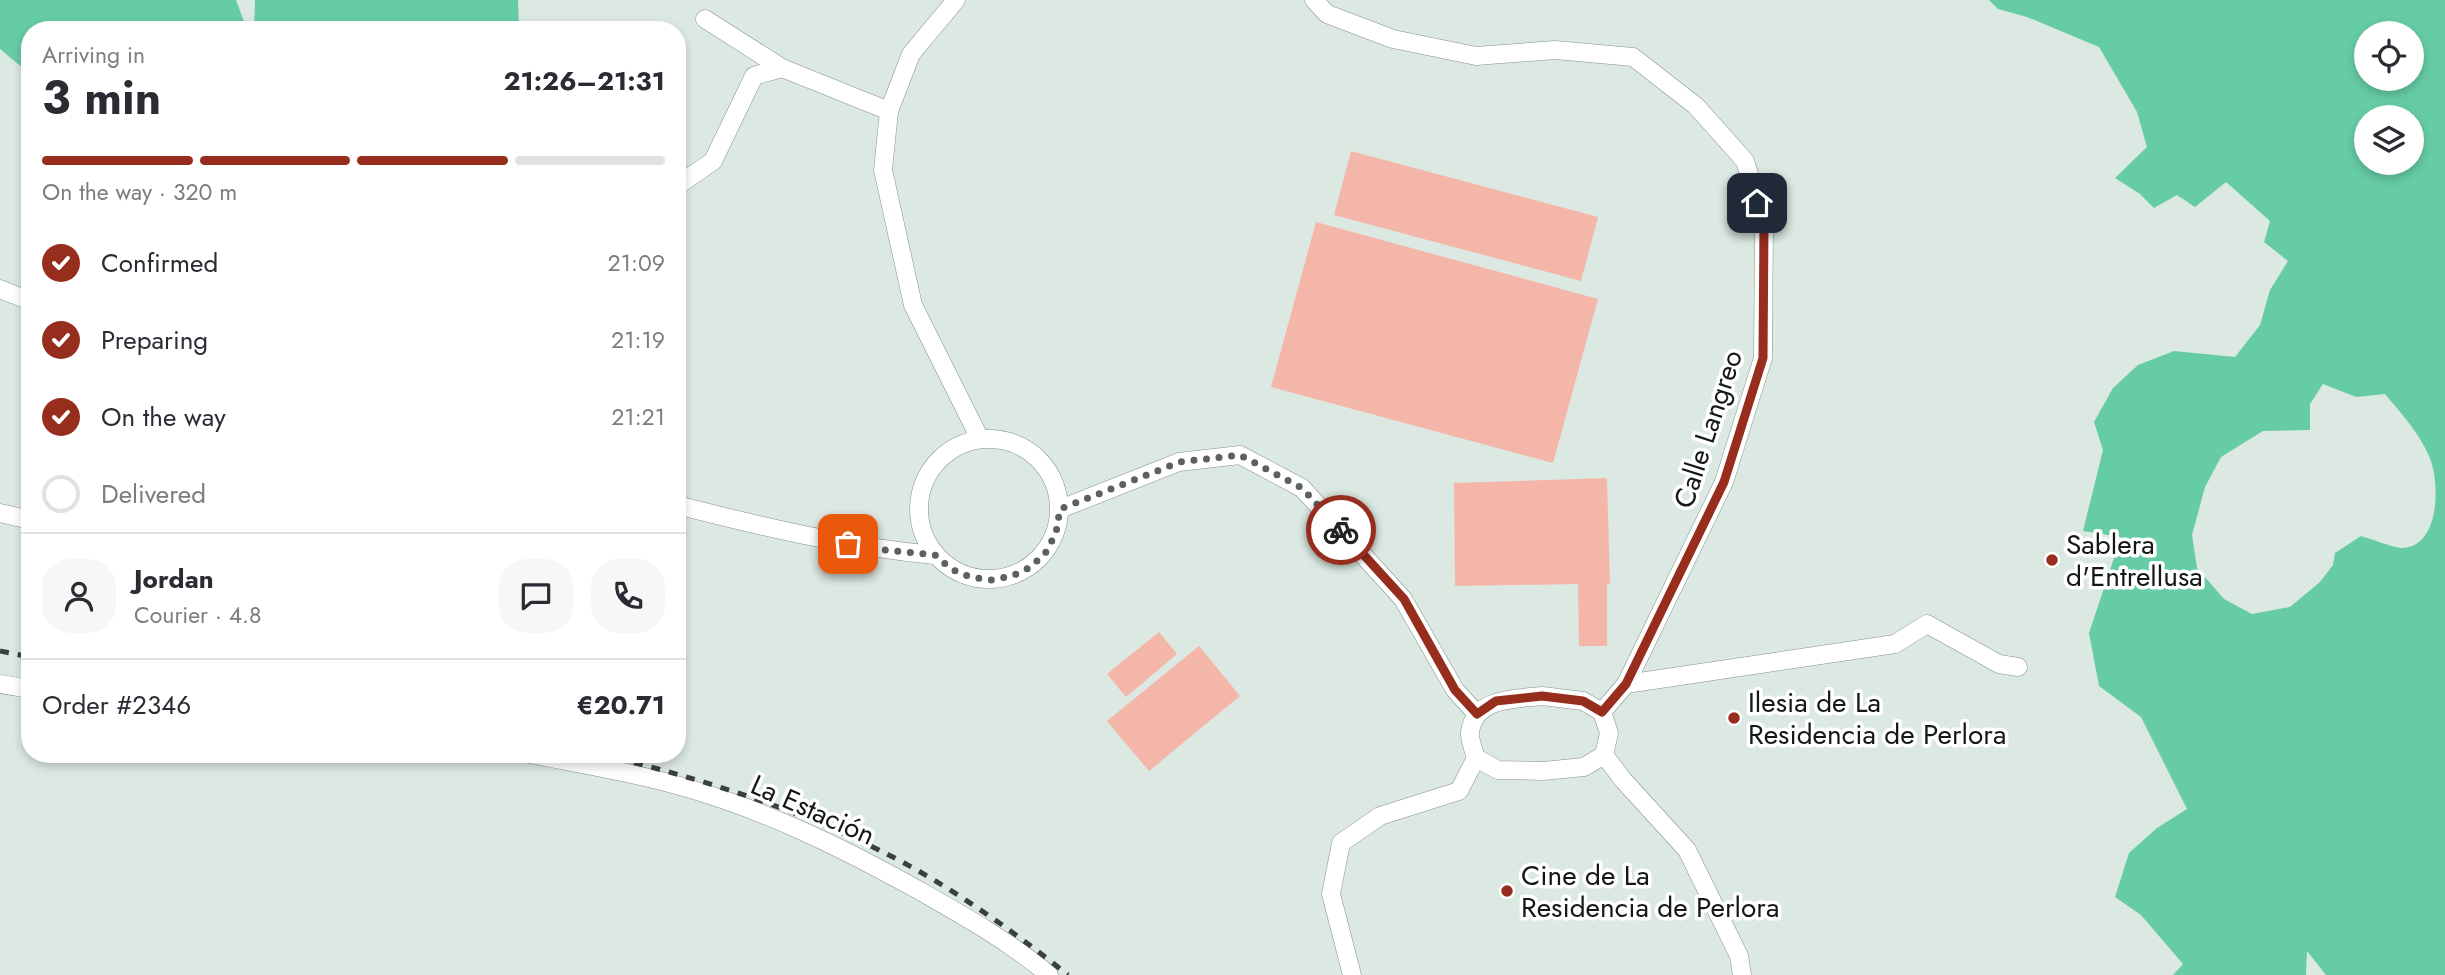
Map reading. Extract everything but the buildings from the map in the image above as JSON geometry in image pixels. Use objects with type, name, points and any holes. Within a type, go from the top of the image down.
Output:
[{"type":"street","points":[[956,0],[911,54],[889,111],[883,170],[913,305],[979,437]]},
{"type":"street","name":"Calle Langreo","points":[[1314,0],[1327,13],[1393,39],[1476,56],[1555,50],[1633,57],[1696,106],[1745,161],[1764,224],[1763,358],[1724,482],[1626,684],[1602,712]]},
{"type":"street","points":[[705,19],[782,68],[889,111]]},
{"type":"street","points":[[686,180],[713,161],[754,76],[782,68]]},
{"type":"street","points":[[0,289],[21,297]]},
{"type":"street","points":[[979,437],[1002,439],[1025,448],[1044,464],[1056,485],[1060,509],[1056,533],[1046,552],[1031,567],[1012,576],[991,580],[970,577],[951,569],[935,555],[924,537],[919,516],[920,495],[927,475],[940,458],[957,446],[979,437]]},
{"type":"street","points":[[1060,509],[1180,462],[1240,455],[1302,488],[1330,518],[1404,599],[1455,690],[1477,714]]},
{"type":"street","points":[[686,507],[769,528],[874,549],[935,555]]},
{"type":"street","points":[[0,513],[21,518]]},
{"type":"street","points":[[1626,684],[1895,644],[1927,624],[1999,664],[2018,667]]},
{"type":"street","points":[[0,684],[21,688]]},
{"type":"street","points":[[1352,975],[1331,894],[1341,843],[1380,816],[1459,791],[1476,758],[1469,733],[1477,714],[1496,701],[1542,696],[1583,701],[1602,712],[1609,733],[1605,755],[1624,781],[1687,850],[1739,956],[1742,975]]},
{"type":"street","points":[[1476,758],[1498,770],[1543,771],[1584,767],[1605,755]]},
{"type":"street","name":"La Estación","points":[[580,763],[624,771],[698,791],[793,826],[844,849],[965,916],[1049,975]]},
{"type":"shaded area","points":[[0,0],[236,0],[244,21],[21,21],[21,66],[0,49]]},
{"type":"shaded area","points":[[255,0],[518,0],[519,21],[254,21]]},
{"type":"shaded area","points":[[1989,0],[2445,0],[2445,975],[2326,975],[2307,951],[2306,975],[2173,975],[2183,964],[2141,915],[2115,897],[2129,853],[2157,828],[2187,809],[2141,717],[2099,686],[2089,633],[2121,537],[2083,531],[2103,450],[2094,422],[2113,388],[2138,365],[2174,351],[2235,357],[2260,325],[2270,290],[2288,261],[2264,242],[2270,221],[2226,182],[2195,207],[2177,195],[2154,208],[2140,194],[2115,178],[2147,147],[2137,112],[2099,47],[2027,17],[1998,9]],"holes":[[[2323,384],[2356,397],[2385,394],[2415,431],[2433,467],[2436,495],[2431,524],[2425,536],[2415,544],[2403,548],[2361,536],[2335,553],[2333,565],[2320,582],[2290,607],[2252,614],[2224,599],[2197,568],[2192,535],[2205,487],[2221,457],[2263,431],[2310,430],[2310,404]]]},
{"type":"shaded area","points":[[1351,151],[1598,217],[1581,281],[1334,215]]},
{"type":"shaded area","points":[[1316,222],[1598,299],[1553,463],[1271,387]]},
{"type":"shaded area","points":[[1607,478],[1610,584],[1607,584],[1607,646],[1579,646],[1578,584],[1455,586],[1454,483]]},
{"type":"shaded area","points":[[1159,632],[1177,654],[1126,697],[1107,674]]},
{"type":"shaded area","points":[[1199,646],[1240,696],[1149,771],[1107,721]]},
{"type":"railway","points":[[0,651],[21,655]]},
{"type":"railway","points":[[633,763],[778,807],[881,851],[978,908],[1068,975]]},
{"type":"way so far","points":[[848,544],[935,555],[951,569],[970,577],[991,580],[1012,576],[1031,567],[1046,552],[1056,533],[1060,509],[1180,462],[1240,455],[1302,488],[1341,530]]},
{"type":"place","name":"Sablera d'Entrellusa","points":[[2052,560]]},
{"type":"place","name":"Ilesia de La Residencia de Perlora","points":[[1734,718]]},
{"type":"place","name":"Cine de La Residencia de Perlora","points":[[1507,891]]},
{"type":"route","points":[[1341,530],[1404,599],[1455,690],[1477,714],[1496,701],[1542,696],[1583,701],[1602,712],[1626,684],[1724,482],[1763,358],[1764,224],[1757,203]]}]
